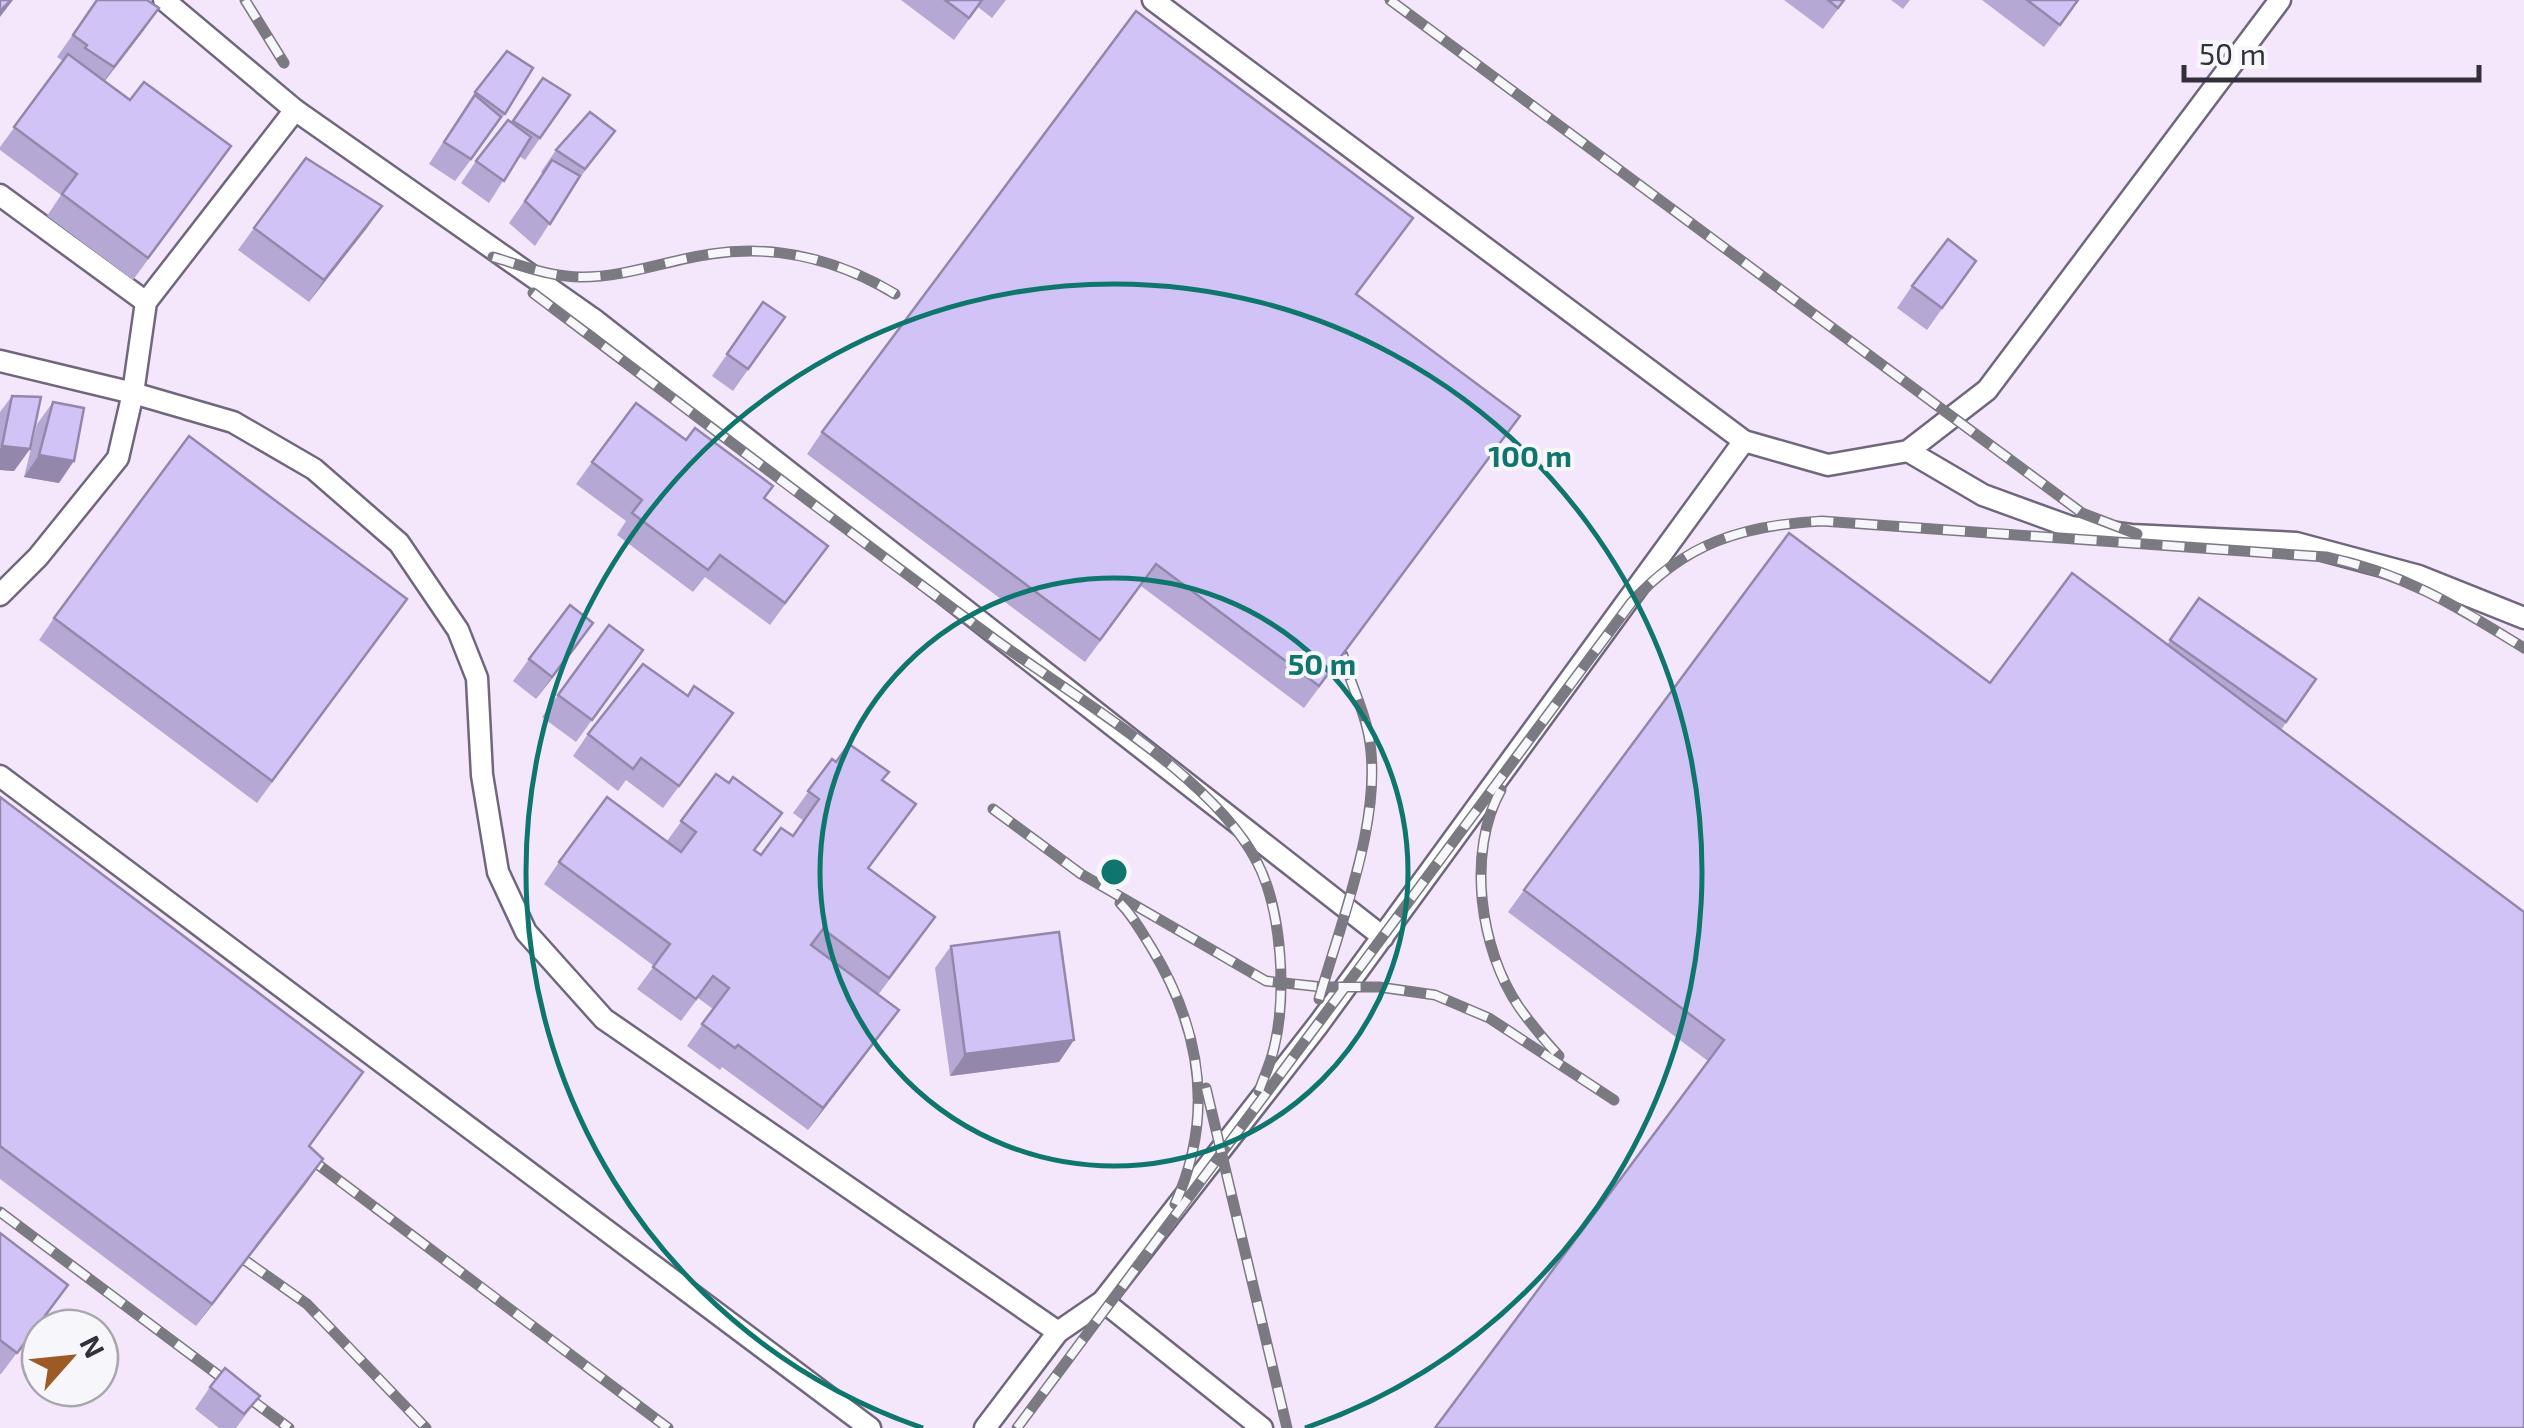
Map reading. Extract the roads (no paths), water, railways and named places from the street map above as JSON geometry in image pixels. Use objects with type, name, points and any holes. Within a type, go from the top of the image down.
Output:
[{"type":"lane","points":[[164,0],[295,110],[596,321],[1383,938]]},
{"type":"lane","points":[[1153,0],[1744,441],[1828,465],[1908,450],[1987,390],[2280,0]]},
{"type":"lane","points":[[0,595],[38,557],[118,458],[134,393],[146,302],[295,110]]},
{"type":"lane","points":[[0,196],[146,302]]},
{"type":"lane","points":[[0,361],[134,393],[232,422],[314,469],[399,543],[458,630],[477,678],[482,775],[498,872],[526,932],[604,1019],[1058,1332]]},
{"type":"lane","points":[[984,1428],[1058,1332],[1103,1301],[1383,938],[1744,441]]},
{"type":"lane","points":[[1908,450],[1983,494],[2072,527],[2131,536],[2296,543],[2419,576],[2524,618]]},
{"type":"lane","points":[[0,776],[870,1428]]},
{"type":"lane","points":[[1103,1301],[1262,1428]]},
{"type":"railway","points":[[245,0],[284,63]]},
{"type":"railway","points":[[1390,0],[2082,513],[2137,534]]},
{"type":"railway","points":[[493,257],[548,273],[582,277],[735,251],[783,253],[852,272],[895,294]]},
{"type":"railway","points":[[533,293],[993,638],[1138,740],[1208,799],[1236,830],[1257,862],[1277,928],[1281,979],[1278,1027],[1259,1091]]},
{"type":"railway","points":[[1017,1428],[1631,603],[1651,582],[1694,552],[1741,533],[1822,521],[2326,557],[2406,582],[2524,648]]},
{"type":"railway","points":[[1319,999],[1359,864],[1371,793],[1372,759],[1367,728],[1343,655]]},
{"type":"railway","points":[[1501,790],[1490,815],[1481,871],[1487,930],[1506,984],[1559,1056]]},
{"type":"railway","points":[[993,809],[1081,874],[1266,981],[1322,987],[1379,987],[1435,995],[1489,1018],[1614,1100]]},
{"type":"railway","points":[[1120,903],[1168,978],[1191,1041],[1197,1073],[1195,1138],[1175,1204]]},
{"type":"railway","points":[[1206,1088],[1287,1428]]},
{"type":"railway","points":[[304,1154],[668,1428]]},
{"type":"railway","points":[[0,1212],[289,1428]]},
{"type":"railway","points":[[246,1261],[307,1304],[426,1428]]}]
